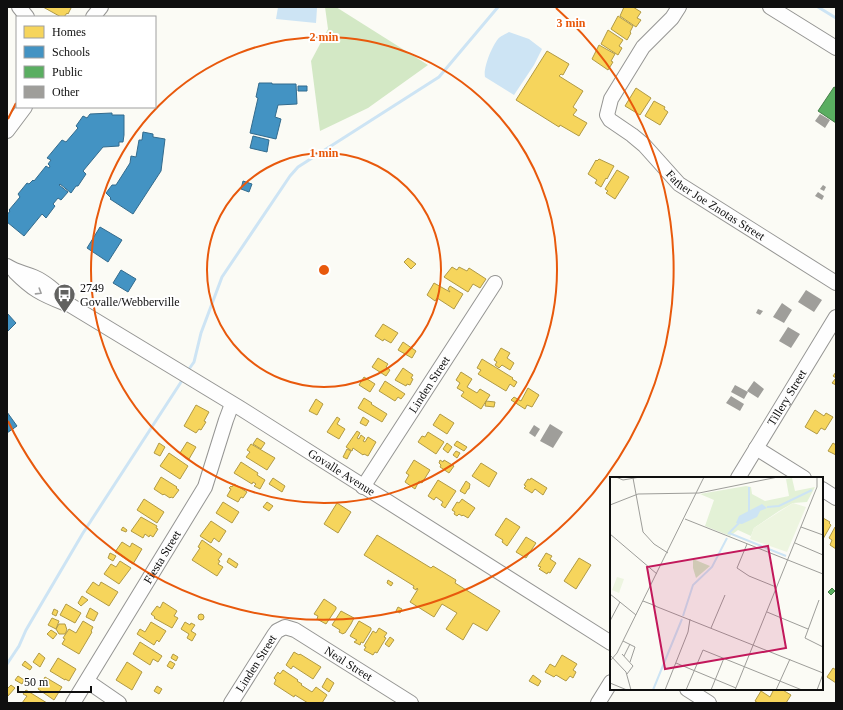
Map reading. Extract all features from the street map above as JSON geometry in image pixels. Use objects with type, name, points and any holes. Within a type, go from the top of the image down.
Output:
[{"type":"street","points":[[19,7],[26,16]]},
{"type":"street","points":[[94,16],[101,7]]},
{"type":"street","name":"Father Joe Znotas Street","points":[[679,7],[672,18],[643,47],[611,99],[607,115],[610,120],[644,145],[679,184],[836,283]]},
{"type":"street","points":[[770,7],[836,48]]},
{"type":"street","points":[[7,131],[24,108]]},
{"type":"street","name":"Govalle Avenue","points":[[10,269],[34,277],[51,287],[70,305],[232,404],[610,642]]},
{"type":"street","name":"Linden Street","points":[[363,487],[495,282]]},
{"type":"street","name":"Tillery Street","points":[[739,477],[836,317]]},
{"type":"street","name":"Fiesta Street","points":[[74,703],[205,487],[232,404]]},
{"type":"street","points":[[756,448],[802,477]]},
{"type":"street","points":[[823,490],[836,498]]},
{"type":"street","name":"Linden Street","points":[[232,703],[274,635],[277,631],[284,627]]},
{"type":"street","name":"Neal Street","points":[[284,627],[295,630],[411,703]]},
{"type":"street","points":[[87,681],[119,703]]},
{"type":"street","points":[[598,703],[610,684]]},
{"type":"street","points":[[689,690],[709,703]]},
{"type":"green space","points":[[325,7],[336,7],[428,65],[368,108],[320,131],[311,61],[328,29]]},
{"type":"water","points":[[278,7],[317,8],[316,23],[276,19]]},
{"type":"water","points":[[509,32],[529,39],[542,49],[534,65],[514,95],[485,77],[488,57],[493,47],[499,38]]},
{"type":"building: Homes","points":[[43,7],[71,7],[68,14],[67,13],[65,16],[59,16]]},
{"type":"building: Homes","points":[[624,7],[633,7],[641,12],[637,18],[641,20],[636,27],[620,16]]},
{"type":"building: Homes","points":[[618,16],[633,26],[627,40],[611,29]]},
{"type":"building: Homes","points":[[608,30],[623,40],[619,46],[622,48],[618,55],[601,44]]},
{"type":"building: Homes","points":[[599,45],[615,54],[611,61],[613,62],[608,70],[592,59]]},
{"type":"building: Homes","points":[[547,51],[569,64],[563,75],[561,74],[559,76],[583,91],[573,107],[577,110],[573,115],[587,123],[579,136],[560,125],[559,127],[516,100]]},
{"type":"building: Homes","points":[[636,88],[651,98],[640,115],[625,106]]},
{"type":"building: Homes","points":[[654,101],[665,107],[664,109],[668,112],[660,125],[645,116]]},
{"type":"building: Homes","points":[[599,159],[614,166],[601,187],[595,183],[597,180],[588,174],[596,160],[597,161]]},
{"type":"building: Homes","points":[[617,170],[629,177],[615,199],[606,193],[608,191],[605,189]]},
{"type":"building: Homes","points":[[408,258],[416,264],[411,269],[404,262]]},
{"type":"building: Homes","points":[[452,267],[457,270],[459,267],[467,271],[469,268],[486,279],[480,288],[473,284],[468,292],[444,277]]},
{"type":"building: Homes","points":[[434,283],[450,292],[448,289],[450,286],[463,294],[454,309],[437,298],[435,301],[427,295]]},
{"type":"building: Homes","points":[[383,324],[398,333],[391,343],[384,339],[383,341],[375,336]]},
{"type":"building: Homes","points":[[403,342],[416,351],[412,358],[398,350]]},
{"type":"building: Homes","points":[[501,348],[510,353],[507,358],[514,363],[510,370],[502,365],[499,368],[495,365],[497,362],[494,360]]},
{"type":"building: Homes","points":[[378,358],[388,364],[386,367],[390,370],[386,376],[372,367]]},
{"type":"building: Homes","points":[[482,359],[513,378],[512,379],[517,382],[514,387],[510,384],[506,391],[478,374],[481,370],[477,368]]},
{"type":"building: Homes","points":[[403,368],[413,375],[410,385],[407,384],[406,386],[395,380]]},
{"type":"building: Homes","points":[[461,372],[472,379],[467,387],[477,393],[480,389],[490,395],[481,409],[461,396],[464,392],[457,388],[460,383],[456,380]]},
{"type":"building: Homes","points":[[364,377],[375,384],[370,392],[359,385]]},
{"type":"building: Homes","points":[[836,378],[836,385],[832,383]]},
{"type":"building: Homes","points":[[385,381],[405,394],[401,399],[398,397],[395,401],[379,391]]},
{"type":"building: Homes","points":[[528,388],[539,395],[532,407],[527,405],[525,409],[511,400],[514,397],[521,401]]},
{"type":"building: Homes","points":[[364,398],[387,414],[382,422],[358,408]]},
{"type":"building: Homes","points":[[316,399],[323,404],[317,415],[309,411]]},
{"type":"building: Homes","points":[[486,401],[495,402],[494,407],[485,406]]},
{"type":"building: Homes","points":[[196,405],[209,412],[204,421],[206,422],[201,430],[199,429],[196,433],[184,426]]},
{"type":"building: Homes","points":[[815,410],[824,416],[826,413],[833,417],[825,430],[821,428],[817,434],[805,427]]},
{"type":"building: Homes","points":[[440,414],[454,423],[447,434],[433,425]]},
{"type":"building: Homes","points":[[337,417],[340,419],[337,424],[345,429],[339,439],[327,432]]},
{"type":"building: Homes","points":[[363,417],[369,421],[366,426],[360,423]]},
{"type":"building: Homes","points":[[357,431],[360,433],[357,438],[359,439],[361,435],[365,438],[363,441],[365,442],[368,437],[376,442],[368,456],[363,455],[353,448],[352,451],[346,447]]},
{"type":"building: Homes","points":[[428,432],[444,442],[436,454],[418,442],[422,436],[425,437]]},
{"type":"building: Homes","points":[[257,438],[265,443],[261,449],[253,444]]},
{"type":"building: Homes","points":[[457,441],[467,447],[464,451],[454,445]]},
{"type":"building: Homes","points":[[187,442],[196,447],[189,459],[180,453]]},
{"type":"building: Homes","points":[[159,443],[165,447],[160,456],[154,453]]},
{"type":"building: Homes","points":[[447,443],[452,447],[448,453],[443,449]]},
{"type":"building: Homes","points":[[833,443],[836,445],[836,455],[828,451]]},
{"type":"building: Homes","points":[[251,444],[275,458],[267,470],[246,457],[250,452],[247,450]]},
{"type":"building: Homes","points":[[347,449],[351,451],[347,459],[343,457]]},
{"type":"building: Homes","points":[[456,451],[460,453],[457,458],[453,455]]},
{"type":"building: Homes","points":[[169,453],[188,466],[180,479],[160,466]]},
{"type":"building: Homes","points":[[414,460],[430,470],[422,483],[419,481],[415,489],[405,482],[409,475],[406,473]]},
{"type":"building: Homes","points":[[440,460],[443,462],[444,460],[454,466],[449,473],[440,467]]},
{"type":"building: Homes","points":[[241,462],[258,473],[257,475],[265,480],[260,489],[254,486],[256,484],[253,482],[252,484],[234,473]]},
{"type":"building: Homes","points":[[481,463],[497,473],[489,487],[472,476]]},
{"type":"building: Homes","points":[[161,477],[177,487],[176,488],[179,490],[173,498],[170,498],[164,494],[163,495],[154,489]]},
{"type":"building: Homes","points":[[273,478],[285,486],[282,492],[269,484]]},
{"type":"building: Homes","points":[[531,478],[547,488],[543,495],[535,489],[532,493],[524,488],[526,486],[524,485],[528,479],[530,480]]},
{"type":"building: Homes","points":[[438,480],[456,491],[445,508],[441,505],[443,502],[436,497],[434,500],[428,496]]},
{"type":"building: Homes","points":[[466,481],[470,484],[469,489],[465,494],[460,491]]},
{"type":"building: Homes","points":[[234,484],[247,492],[238,502],[227,496],[231,489],[229,488]]},
{"type":"building: Homes","points":[[144,499],[164,512],[157,523],[137,510]]},
{"type":"building: Homes","points":[[462,499],[475,508],[468,518],[459,514],[457,516],[452,510],[457,502],[459,503]]},
{"type":"building: Homes","points":[[223,502],[239,512],[232,523],[216,513]]},
{"type":"building: Homes","points":[[267,502],[273,506],[269,511],[263,507]]},
{"type":"building: Homes","points":[[337,503],[351,512],[338,533],[324,524]]},
{"type":"building: Homes","points":[[141,517],[157,526],[156,528],[158,529],[153,537],[150,535],[149,537],[145,534],[143,538],[131,531]]},
{"type":"building: Homes","points":[[506,518],[520,527],[507,546],[502,542],[503,540],[495,535]]},
{"type":"building: Homes","points":[[823,518],[830,522],[829,523],[831,525],[823,539]]},
{"type":"building: Homes","points":[[211,521],[226,531],[219,542],[214,538],[211,543],[200,536]]},
{"type":"building: Homes","points":[[123,527],[127,530],[126,532],[121,530]]},
{"type":"building: Homes","points":[[835,527],[836,549],[830,545],[832,540],[829,538]]},
{"type":"building: Homes","points":[[377,535],[431,568],[433,566],[456,580],[455,583],[500,611],[487,631],[473,623],[463,640],[446,629],[457,613],[442,604],[434,617],[410,602],[418,589],[417,588],[416,590],[413,588],[414,586],[364,555]]},
{"type":"building: Homes","points":[[526,537],[536,543],[526,558],[516,552]]},
{"type":"building: Homes","points":[[202,540],[222,554],[218,560],[220,561],[218,564],[223,567],[217,576],[192,560],[200,548],[198,547]]},
{"type":"building: Homes","points":[[122,542],[130,547],[132,543],[142,549],[133,564],[115,552]]},
{"type":"building: Homes","points":[[110,553],[116,556],[113,561],[108,558]]},
{"type":"building: Homes","points":[[546,553],[552,556],[550,559],[556,563],[550,573],[548,572],[547,574],[539,569],[541,567],[538,566]]},
{"type":"building: Homes","points":[[229,558],[238,564],[236,568],[227,562]]},
{"type":"building: Homes","points":[[579,558],[591,565],[576,589],[564,581]]},
{"type":"building: Homes","points":[[120,561],[131,568],[119,584],[104,574],[111,564],[116,567]]},
{"type":"building: Homes","points":[[388,580],[393,583],[391,586],[387,583]]},
{"type":"building: Homes","points":[[93,582],[99,586],[101,582],[118,592],[109,606],[86,592]]},
{"type":"building: Homes","points":[[82,596],[88,600],[81,606],[78,603]]},
{"type":"building: Homes","points":[[324,599],[336,607],[326,624],[317,619],[318,616],[314,614]]},
{"type":"building: Homes","points":[[163,602],[177,611],[174,616],[178,618],[172,628],[154,618],[155,617],[151,614],[157,606],[160,608]]},
{"type":"building: Homes","points":[[66,604],[81,613],[75,623],[60,615]]},
{"type":"building: Homes","points":[[398,607],[402,609],[400,613],[396,611]]},
{"type":"building: Homes","points":[[90,608],[98,613],[94,621],[86,617]]},
{"type":"building: Homes","points":[[54,609],[58,611],[56,616],[52,614]]},
{"type":"building: Homes","points":[[341,611],[354,618],[343,634],[332,625]]},
{"type":"building: Homes","points":[[201,614],[204,617],[201,620],[198,617]]},
{"type":"building: Homes","points":[[52,618],[59,621],[56,629],[48,625]]},
{"type":"building: Homes","points":[[83,621],[93,627],[92,632],[79,654],[62,644],[65,639],[63,638],[69,629],[76,633]]},
{"type":"building: Homes","points":[[359,621],[371,628],[363,643],[361,642],[360,645],[354,642],[357,640],[350,636]]},
{"type":"building: Homes","points":[[151,622],[166,631],[159,642],[157,640],[154,645],[137,634],[140,629],[145,632]]},
{"type":"building: Homes","points":[[185,622],[190,625],[191,623],[195,625],[191,631],[196,634],[192,641],[187,638],[189,634],[181,629]]},
{"type":"building: Homes","points":[[59,624],[65,624],[67,630],[65,634],[59,634],[56,629]]},
{"type":"building: Homes","points":[[379,628],[387,633],[384,637],[386,638],[377,653],[375,652],[373,655],[364,650],[366,647],[364,646],[373,631],[376,633]]},
{"type":"building: Homes","points":[[51,630],[57,634],[53,639],[47,634]]},
{"type":"building: Homes","points":[[390,637],[394,640],[389,647],[385,644]]},
{"type":"building: Homes","points":[[140,642],[162,656],[158,662],[153,659],[150,665],[133,654]]},
{"type":"building: Homes","points":[[294,652],[321,667],[313,679],[293,666],[291,669],[286,665]]},
{"type":"building: Homes","points":[[39,653],[45,658],[40,667],[33,662]]},
{"type":"building: Homes","points":[[173,654],[178,657],[176,661],[171,658]]},
{"type":"building: Homes","points":[[562,655],[577,664],[573,670],[576,672],[573,678],[570,676],[566,681],[556,675],[554,677],[545,672],[550,664],[555,667]]},
{"type":"building: Homes","points":[[58,658],[76,669],[69,681],[50,671]]},
{"type":"building: Homes","points":[[25,661],[32,667],[30,670],[22,665]]},
{"type":"building: Homes","points":[[170,661],[175,664],[172,669],[167,666]]},
{"type":"building: Homes","points":[[127,662],[142,672],[132,690],[116,680]]},
{"type":"building: Homes","points":[[833,668],[836,670],[836,683],[827,677]]},
{"type":"building: Homes","points":[[283,670],[312,692],[316,687],[327,695],[322,703],[308,703],[295,695],[294,697],[274,684],[276,680],[274,678],[278,672],[280,674]]},
{"type":"building: Homes","points":[[533,675],[541,681],[538,686],[529,681]]},
{"type":"building: Homes","points":[[18,676],[24,680],[22,684],[15,680]]},
{"type":"building: Homes","points":[[45,677],[62,687],[54,700],[38,689]]},
{"type":"building: Homes","points":[[327,678],[334,683],[329,692],[322,687]]},
{"type":"building: Homes","points":[[11,685],[15,688],[8,696],[7,689]]},
{"type":"building: Homes","points":[[157,686],[162,689],[159,694],[154,691]]},
{"type":"building: Homes","points":[[26,690],[47,703],[22,703],[27,696],[23,694]]},
{"type":"building: Homes","points":[[774,690],[783,690],[791,695],[786,703],[758,703],[755,701],[761,691],[770,697]]},
{"type":"building: Schools","points":[[259,83],[296,84],[297,104],[278,105],[275,117],[281,119],[276,139],[250,133],[258,98],[256,97]]},
{"type":"building: Schools","points":[[298,86],[307,86],[307,91],[298,91]]},
{"type":"building: Schools","points":[[112,113],[112,115],[124,115],[123,142],[119,142],[119,146],[103,147],[83,171],[86,174],[71,193],[60,184],[59,185],[68,192],[61,200],[58,198],[53,204],[55,206],[46,218],[42,214],[24,236],[7,222],[9,210],[20,197],[18,194],[27,183],[29,184],[33,180],[34,181],[46,166],[49,168],[50,166],[48,164],[51,160],[47,158],[62,140],[66,142],[78,128],[76,126],[83,116],[87,118],[90,114]]},
{"type":"building: Schools","points":[[143,132],[153,134],[153,137],[165,139],[161,171],[133,214],[110,199],[111,198],[106,193],[112,185],[116,185],[130,163],[131,156],[136,157],[139,140],[142,140]]},
{"type":"building: Schools","points":[[253,136],[269,140],[267,152],[250,148]]},
{"type":"building: Schools","points":[[243,181],[252,184],[249,192],[241,189]]},
{"type":"building: Schools","points":[[100,227],[122,240],[108,262],[87,248]]},
{"type":"building: Schools","points":[[121,270],[136,279],[128,292],[113,283]]},
{"type":"building: Schools","points":[[7,313],[16,323],[7,332]]},
{"type":"building: Schools","points":[[7,412],[17,426],[7,433]]},
{"type":"building: Public","points":[[834,87],[836,88],[836,123],[818,111]]},
{"type":"building: Public","points":[[832,588],[835,591],[831,595],[828,592]]},
{"type":"building: Other","points":[[820,114],[830,120],[825,128],[815,121]]},
{"type":"building: Other","points":[[823,185],[826,187],[824,191],[820,189]]},
{"type":"building: Other","points":[[818,192],[824,196],[822,200],[815,196]]},
{"type":"building: Other","points":[[806,290],[822,300],[814,312],[798,302]]},
{"type":"building: Other","points":[[782,303],[792,310],[784,323],[773,317]]},
{"type":"building: Other","points":[[758,309],[763,311],[760,315],[756,313]]},
{"type":"building: Other","points":[[788,327],[800,334],[791,348],[779,341]]},
{"type":"building: Other","points":[[754,381],[764,389],[758,398],[747,391]]},
{"type":"building: Other","points":[[735,385],[748,392],[744,399],[731,392]]},
{"type":"building: Other","points":[[731,396],[744,404],[740,411],[726,403]]},
{"type":"building: Other","points":[[550,424],[563,432],[553,448],[540,441]]},
{"type":"building: Other","points":[[534,425],[540,429],[535,437],[529,433]]},
{"type":"waterway","points":[[187,372],[194,362],[201,333],[222,277],[290,176],[298,167],[439,77],[498,7]]},
{"type":"waterway","points":[[818,7],[836,18]]},
{"type":"waterway","points":[[7,664],[19,646],[26,630],[83,533],[183,379]]},
{"type":"place","name":"2749 Govalle/Webberville","points":[[65,314]]}]
